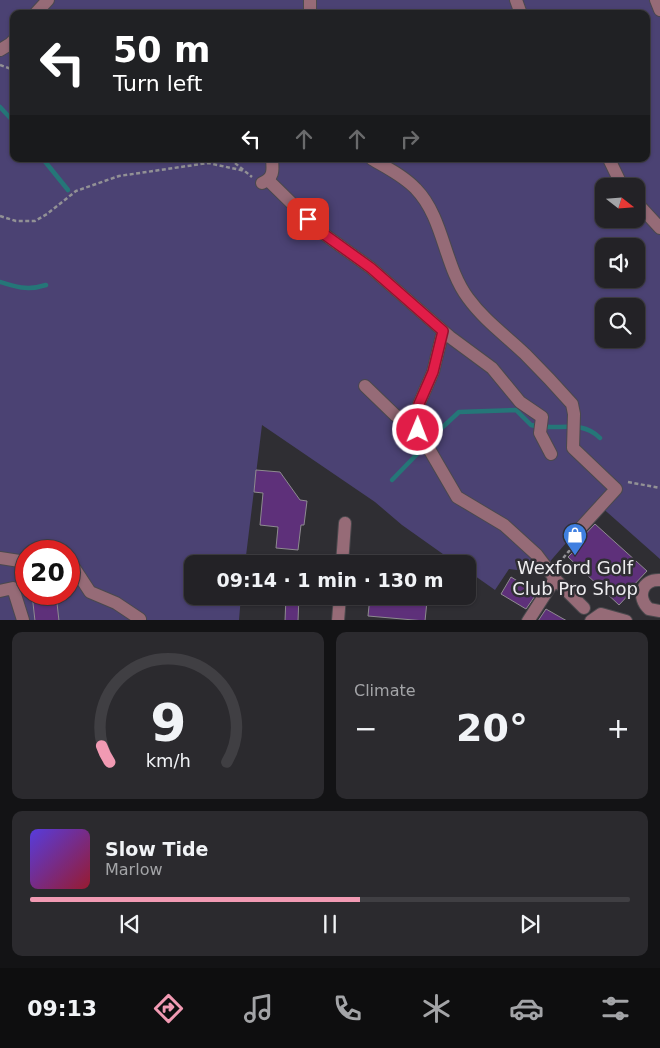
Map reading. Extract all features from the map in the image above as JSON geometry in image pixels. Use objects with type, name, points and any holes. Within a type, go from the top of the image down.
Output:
[{"type":"street","points":[[39,10],[48,0]]},
{"type":"street","points":[[656,0],[660,10]]},
{"type":"street","points":[[272,162],[273,173],[264,182],[321,232],[371,268],[443,331],[492,368],[520,402],[542,417],[540,433],[551,454]]},
{"type":"street","points":[[377,162],[409,181],[418,190],[429,208],[457,278],[467,297],[486,320],[524,353],[572,404],[573,448],[616,489],[574,536]]},
{"type":"street","points":[[610,162],[618,178]]},
{"type":"street","points":[[645,212],[660,228]]},
{"type":"street","points":[[418,430],[419,404],[433,372],[443,331]]},
{"type":"street","points":[[366,386],[395,415],[418,430],[456,497],[504,525],[537,555],[553,576],[584,608]]},
{"type":"street","points":[[343,555],[345,523]]},
{"type":"street","points":[[0,558],[15,560]]},
{"type":"street","points":[[528,620],[553,576]]},
{"type":"street","points":[[80,577],[90,592],[116,603],[140,619]]},
{"type":"street","points":[[660,580],[647,583],[641,596],[648,609],[660,611]]},
{"type":"street","points":[[0,591],[13,588],[23,620]]},
{"type":"street","points":[[338,620],[339,605]]},
{"type":"street","points":[[591,620],[601,614],[626,620]]},
{"type":"path","points":[[234,162],[264,182]]},
{"type":"path","points":[[0,216],[16,220],[35,221],[76,191],[119,176],[208,164],[245,171]]},
{"type":"path","points":[[616,489],[625,482],[635,482],[645,486],[660,488]]},
{"type":"path","points":[[553,576],[569,551],[572,553]]},
{"type":"shaded area","points":[[0,0],[660,0],[660,559],[599,505],[540,573],[509,569],[495,590],[476,577],[476,555],[444,555],[402,525],[375,502],[262,425],[246,555],[184,555],[184,605],[240,605],[239,620],[0,620]]},
{"type":"building","points":[[256,470],[280,472],[300,500],[307,501],[304,525],[301,525],[298,550],[276,548],[278,527],[260,525],[263,493],[254,492]]},
{"type":"building","points":[[595,524],[647,571],[631,588],[633,590],[619,605],[568,557],[579,546],[576,544]]},
{"type":"building","points":[[511,577],[537,593],[526,609],[501,594]]},
{"type":"building","points":[[33,605],[57,605],[59,620],[35,620]]},
{"type":"building","points":[[286,605],[299,605],[298,620],[285,620]]},
{"type":"building","points":[[369,605],[427,605],[425,620],[368,616]]},
{"type":"building","points":[[546,609],[565,620],[539,620]]},
{"type":"waterway","points":[[0,107],[10,118]]},
{"type":"waterway","points":[[45,162],[68,190]]},
{"type":"waterway","points":[[0,282],[28,288],[46,285]]},
{"type":"waterway","points":[[432,437],[459,412],[516,410],[531,425],[540,427],[576,427],[592,432],[600,438]]},
{"type":"waterway","points":[[392,480],[422,449]]},
{"type":"place","name":"Wexford Golf Club Pro Shop","points":[[575,556]]},
{"type":"route","points":[[308,219],[321,232],[371,268],[443,331],[433,372],[419,404],[418,430]]}]
